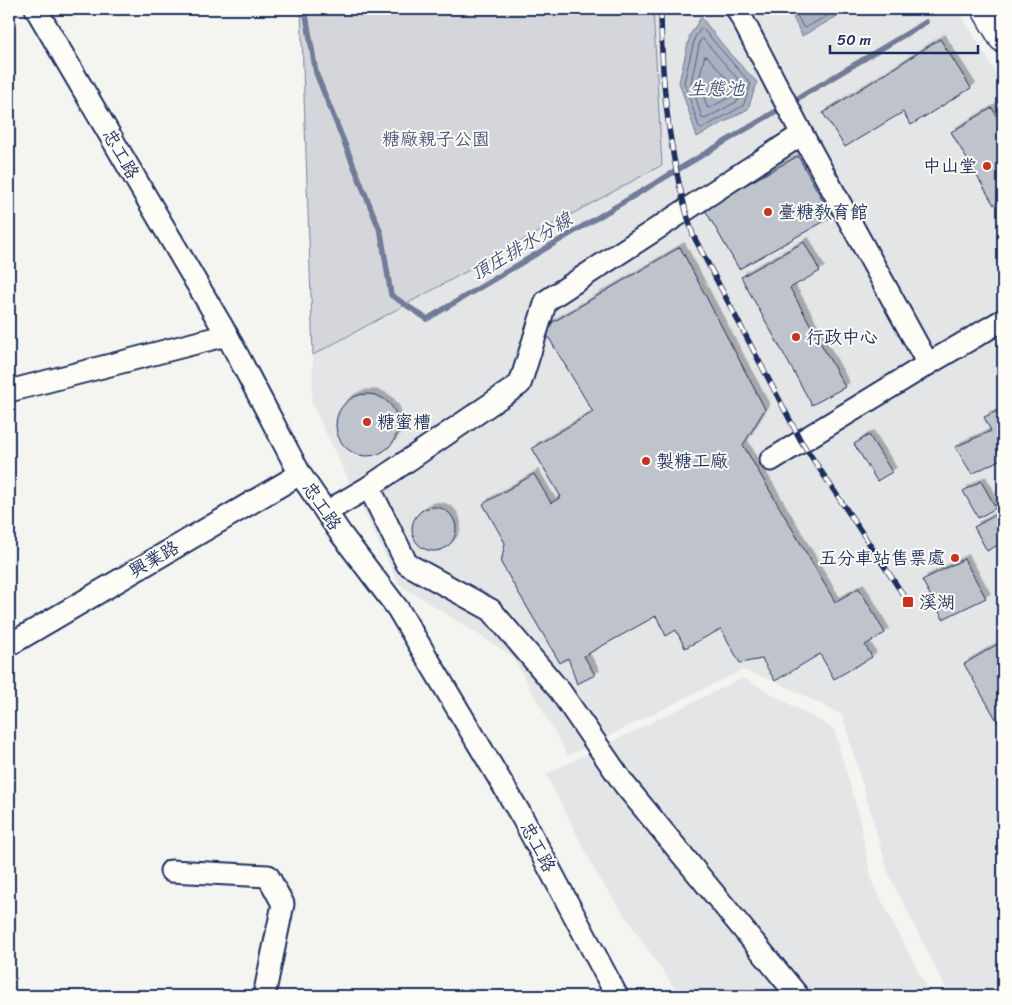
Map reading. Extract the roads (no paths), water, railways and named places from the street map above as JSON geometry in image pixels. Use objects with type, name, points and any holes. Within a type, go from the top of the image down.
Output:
[{"type":"main road","points":[[986,9],[1003,38]]},
{"type":"street","name":"忠工路","points":[[36,9],[227,335],[300,474],[398,609],[522,817],[617,996]]},
{"type":"street","points":[[737,9],[802,134],[928,364]]},
{"type":"street","points":[[326,512],[369,487],[520,384],[546,302],[802,134]]},
{"type":"street","points":[[771,460],[1003,320]]},
{"type":"street","points":[[9,391],[227,335]]},
{"type":"street","name":"興業路","points":[[9,645],[300,474]]},
{"type":"street","points":[[369,487],[407,564],[491,610],[560,691],[624,784],[798,996]]},
{"type":"street","points":[[171,871],[268,876],[283,904],[264,996]]},
{"type":"water","points":[[789,9],[850,9],[802,36]]},
{"type":"water","name":"生態池","points":[[701,17],[730,54],[757,82],[748,109],[697,137],[679,82],[690,35]]},
{"type":"waterway","name":"頂庄排水分線","points":[[305,9],[316,73],[381,233],[391,295],[427,319],[926,22]]},
{"type":"railway","points":[[661,9],[661,38],[668,124],[678,180],[693,235],[801,441],[908,602]]},
{"type":"place","name":"中山堂","points":[[987,166]]},
{"type":"place","name":"臺糖教育館","points":[[768,212]]},
{"type":"place","name":"行政中心","points":[[796,337]]},
{"type":"place","name":"糖蜜槽","points":[[367,422]]},
{"type":"place","name":"製糖工廠","points":[[646,461]]},
{"type":"place","name":"五分車站售票處","points":[[955,558]]},
{"type":"place","name":"溪湖","points":[[908,602]]},
{"type":"park label","name":"糖廠親子公園","points":[[436,139]]}]
